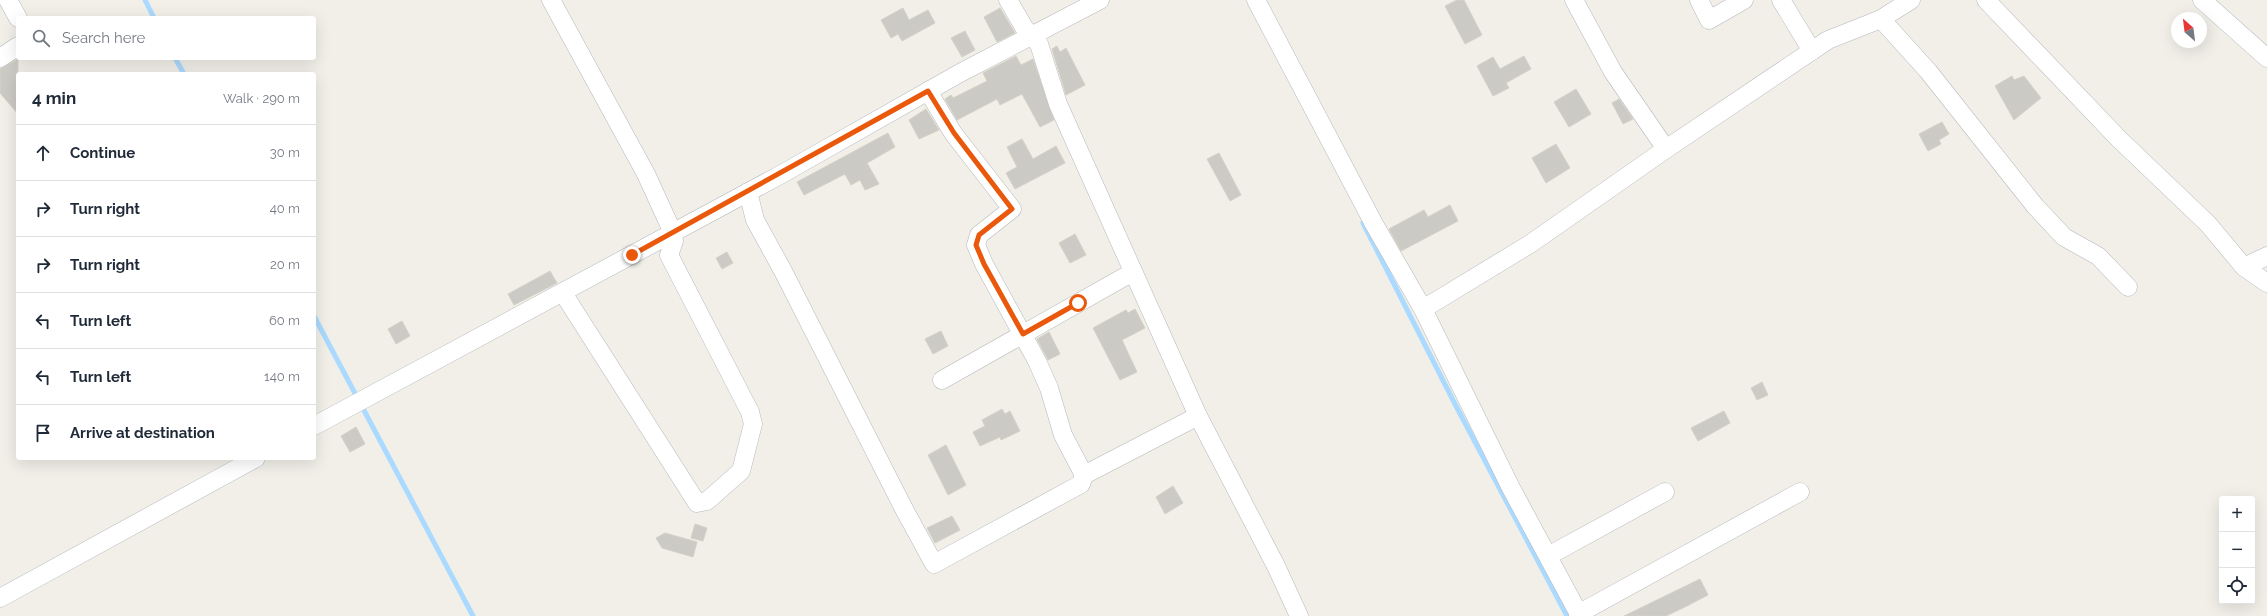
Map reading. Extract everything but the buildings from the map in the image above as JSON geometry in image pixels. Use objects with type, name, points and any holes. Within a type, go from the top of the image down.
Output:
[{"type":"street","points":[[8,0],[17,16]]},
{"type":"street","points":[[551,0],[646,174],[673,233],[674,241],[669,255],[750,412],[753,424],[741,471],[707,501],[697,503],[563,293]]},
{"type":"street","points":[[1008,0],[1025,29],[1039,44],[1058,104],[1198,416],[1276,566],[1300,616]]},
{"type":"street","points":[[316,425],[673,233],[928,91],[1100,0]]},
{"type":"street","points":[[1256,0],[1374,224],[1422,310],[1579,615],[1800,492]]},
{"type":"street","points":[[1574,0],[1613,72],[1666,149]]},
{"type":"street","points":[[1699,0],[1709,20],[1744,0]]},
{"type":"street","points":[[1781,0],[1812,51]]},
{"type":"street","points":[[1422,310],[1530,244],[1666,149],[1828,40],[1881,19],[1911,0]]},
{"type":"street","points":[[1986,0],[2119,139],[2208,224],[2244,267],[2267,283]]},
{"type":"street","points":[[2202,0],[2264,51]]},
{"type":"street","points":[[1881,19],[1928,72],[2040,211],[2064,237],[2098,256],[2128,287]]},
{"type":"street","points":[[0,58],[16,47]]},
{"type":"street","points":[[928,91],[954,133],[1012,209],[979,235],[976,245],[984,264],[1023,334],[1049,388],[1063,435],[1084,475]]},
{"type":"street","points":[[748,192],[755,220],[783,270],[904,509],[934,564],[1081,484],[1084,475],[1198,416]]},
{"type":"street","points":[[2244,267],[2267,256]]},
{"type":"street","points":[[942,380],[1133,272]]},
{"type":"street","points":[[0,598],[252,460]]},
{"type":"street","points":[[1548,556],[1665,492]]},
{"type":"waterway","points":[[145,0],[153,16]]},
{"type":"waterway","points":[[176,60],[183,72]]},
{"type":"waterway","points":[[1363,223],[1456,406],[1567,616]]},
{"type":"waterway","points":[[316,320],[473,616]]},
{"type":"route","points":[[632,255],[780,175],[928,91],[954,133],[989,182],[1012,209],[979,235],[976,245],[984,264],[1023,334],[1078,303]]}]
